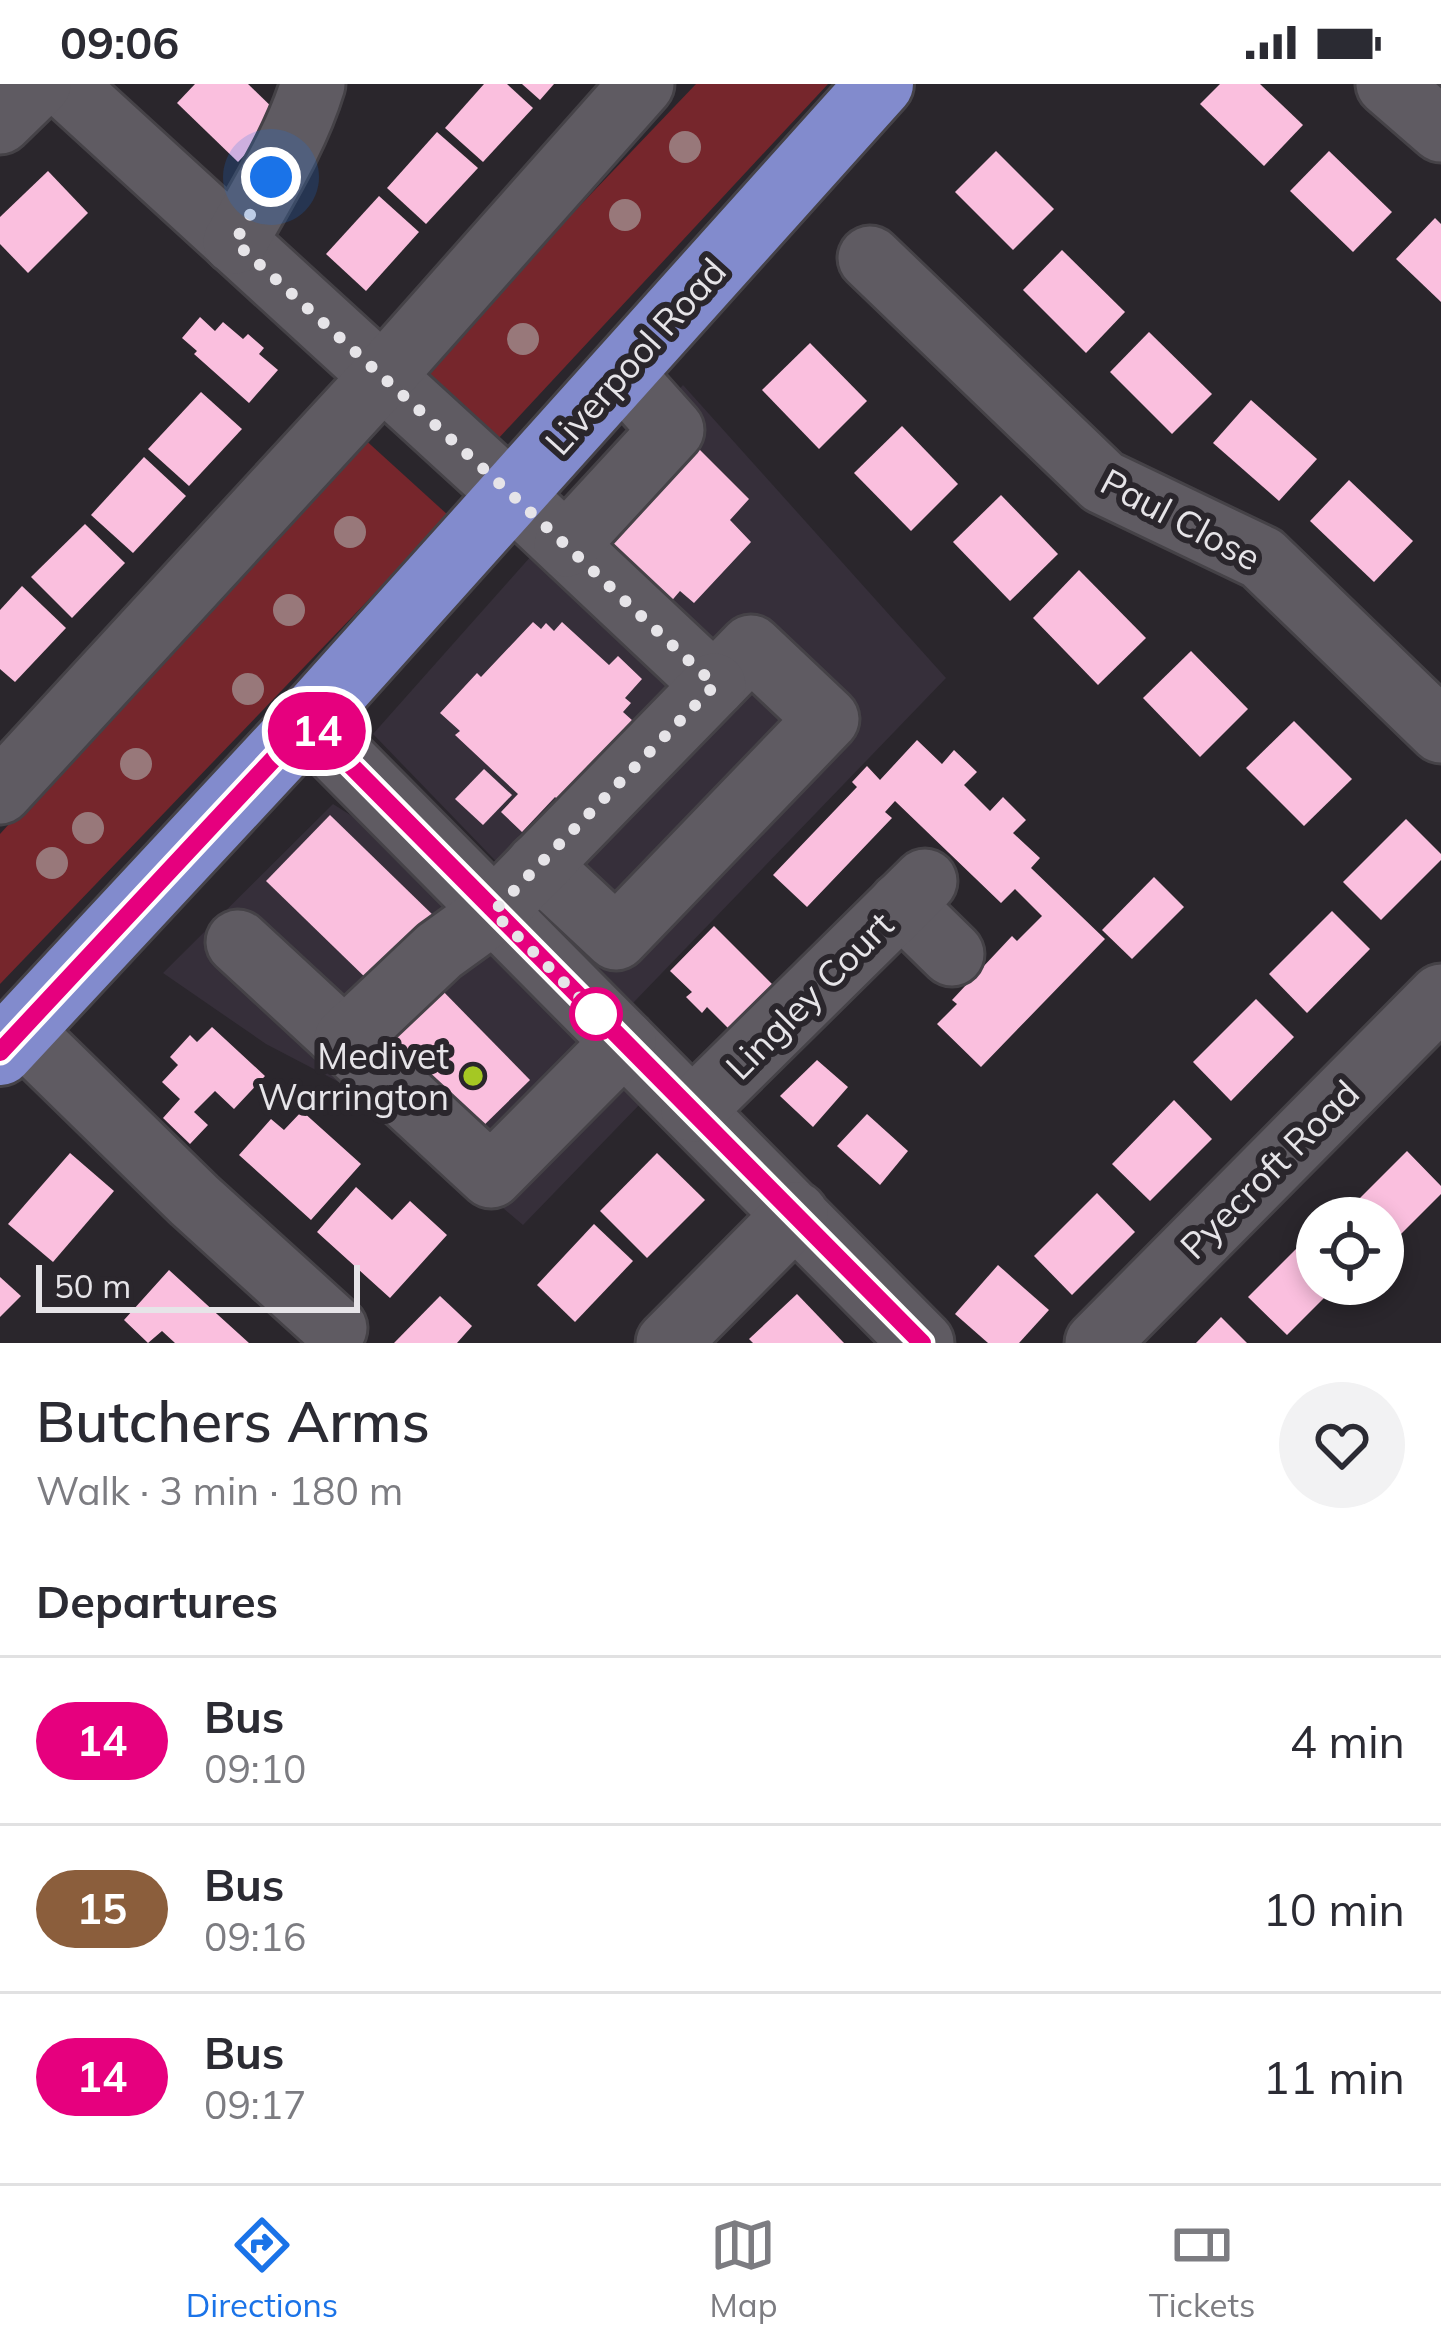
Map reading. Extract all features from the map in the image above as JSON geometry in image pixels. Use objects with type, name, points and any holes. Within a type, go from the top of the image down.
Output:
[{"type":"highway","name":"Liverpool Road","points":[[10,1041],[308,722],[880,84]]},
{"type":"street","points":[[0,122],[39,84]]},
{"type":"street","points":[[63,84],[715,685]]},
{"type":"street","points":[[235,242],[288,145],[313,84]]},
{"type":"street","points":[[0,792],[382,377],[642,84]]},
{"type":"street","points":[[1388,84],[1441,130]]},
{"type":"street","name":"Paul Close","points":[[870,258],[1102,482],[1262,558],[1441,731]]},
{"type":"street","points":[[566,545],[672,430],[621,373]]},
{"type":"street","points":[[346,1039],[439,951],[493,912],[751,646],[826,719],[616,938],[538,866]]},
{"type":"street","points":[[308,722],[922,1343]]},
{"type":"street","name":"Lingley Court","points":[[693,1110],[913,893],[952,954]]},
{"type":"street","points":[[238,942],[490,1176],[624,1042]]},
{"type":"street","name":"Pyecroft Road","points":[[1097,1343],[1441,996]]},
{"type":"street","points":[[10,1041],[334,1328]]},
{"type":"street","points":[[650,1338],[796,1214]]},
{"type":"shaded area","points":[[696,84],[828,84],[470,469],[400,394]]},
{"type":"shaded area","points":[[683,385],[946,678],[633,1003],[373,734]]},
{"type":"shaded area","points":[[361,436],[449,516],[0,984],[0,834]]},
{"type":"shaded area","points":[[333,804],[377,832],[641,1103],[523,1225],[379,1103],[266,1044],[163,973]]},
{"type":"building","points":[[195,84],[248,84],[281,116],[238,162],[177,103]]},
{"type":"building","points":[[484,84],[507,84],[533,108],[483,162],[445,128]]},
{"type":"building","points":[[522,84],[554,84],[540,100]]},
{"type":"building","points":[[1220,84],[1260,84],[1303,125],[1264,166],[1200,104]]},
{"type":"building","points":[[437,132],[478,168],[426,224],[387,188]]},
{"type":"building","points":[[996,151],[1054,209],[1013,250],[955,192]]},
{"type":"building","points":[[1329,151],[1392,212],[1353,252],[1290,191]]},
{"type":"building","points":[[48,171],[88,213],[28,273],[0,244],[0,217]]},
{"type":"building","points":[[379,196],[419,232],[366,291],[326,254]]},
{"type":"building","points":[[1435,218],[1441,224],[1441,302],[1396,259]]},
{"type":"building","points":[[1062,250],[1125,312],[1086,353],[1023,290]]},
{"type":"building","points":[[200,317],[215,331],[223,322],[243,339],[248,334],[264,348],[259,354],[278,370],[249,403],[182,338]]},
{"type":"building","points":[[1149,332],[1212,394],[1172,434],[1110,372]]},
{"type":"building","points":[[810,343],[867,401],[819,449],[762,390]]},
{"type":"building","points":[[201,392],[242,429],[189,486],[148,449]]},
{"type":"building","points":[[1251,400],[1317,459],[1279,501],[1213,443]]},
{"type":"building","points":[[902,426],[958,484],[911,531],[854,473]]},
{"type":"building","points":[[694,444],[749,499],[730,520],[751,542],[694,603],[680,591],[662,612],[594,550]]},
{"type":"building","points":[[144,457],[186,496],[133,553],[91,515]]},
{"type":"building","points":[[1349,480],[1413,541],[1374,582],[1310,521]]},
{"type":"building","points":[[1001,495],[1058,554],[1010,601],[953,542]]},
{"type":"building","points":[[85,524],[125,563],[72,618],[31,577]]},
{"type":"building","points":[[1079,570],[1146,638],[1098,685],[1033,618]]},
{"type":"building","points":[[22,586],[66,628],[15,682],[0,669],[0,610]]},
{"type":"building","points":[[533,622],[541,629],[546,623],[554,631],[562,622],[609,665],[618,656],[642,679],[625,698],[631,703],[623,712],[633,721],[601,755],[606,760],[564,805],[555,797],[522,832],[501,812],[518,794],[455,735],[460,731],[440,713]]},
{"type":"building","points":[[1191,651],[1248,709],[1200,757],[1143,698]]},
{"type":"building","points":[[1294,721],[1352,779],[1304,826],[1246,768]]},
{"type":"building","points":[[917,740],[942,764],[954,750],[977,772],[964,785],[990,811],[1003,797],[1026,820],[1013,833],[1040,858],[1031,868],[1105,939],[981,1067],[937,1024],[957,1004],[952,1000],[1012,936],[1017,941],[1042,916],[1015,889],[1001,903],[895,801],[885,812],[892,818],[807,907],[773,875],[857,787],[852,782],[867,766],[880,780]]},
{"type":"building","points":[[484,769],[512,795],[483,825],[455,799]]},
{"type":"building","points":[[330,815],[436,918],[372,984],[266,881]]},
{"type":"building","points":[[1406,819],[1441,854],[1441,860],[1381,920],[1343,882]]},
{"type":"building","points":[[1154,877],[1184,907],[1132,959],[1102,930]]},
{"type":"building","points":[[1332,911],[1370,949],[1307,1013],[1269,974]]},
{"type":"building","points":[[714,926],[774,986],[730,1030],[707,1007],[702,1013],[686,997],[692,992],[670,971]]},
{"type":"building","name":"Medivet Warrington","points":[[436,984],[530,1080],[475,1134],[381,1038]]},
{"type":"building","points":[[1256,999],[1294,1037],[1231,1101],[1193,1062]]},
{"type":"building","points":[[212,1027],[265,1076],[234,1109],[215,1091],[194,1112],[208,1125],[190,1144],[163,1118],[180,1099],[162,1082],[178,1065],[170,1057],[190,1035],[197,1042]]},
{"type":"building","points":[[817,1060],[848,1087],[813,1127],[780,1096]]},
{"type":"building","points":[[1174,1100],[1212,1139],[1150,1201],[1112,1164]]},
{"type":"building","points":[[302,1111],[361,1164],[311,1220],[239,1155],[271,1119],[284,1130]]},
{"type":"building","points":[[867,1114],[908,1151],[880,1185],[837,1146]]},
{"type":"building","points":[[1407,1151],[1441,1186],[1441,1194],[1404,1231],[1404,1197],[1361,1197]]},
{"type":"building","points":[[70,1153],[114,1191],[53,1262],[8,1224]]},
{"type":"building","points":[[657,1153],[705,1200],[647,1258],[600,1211]]},
{"type":"building","points":[[356,1187],[392,1220],[410,1201],[447,1235],[390,1298],[317,1232]]},
{"type":"building","points":[[1097,1193],[1135,1232],[1072,1295],[1034,1256]]},
{"type":"building","points":[[594,1224],[633,1261],[575,1322],[537,1285]]},
{"type":"building","points":[[1296,1249],[1296,1305],[1317,1305],[1287,1335],[1248,1297]]},
{"type":"building","points":[[998,1265],[1049,1310],[1019,1343],[988,1343],[955,1314]]},
{"type":"building","points":[[169,1270],[249,1343],[175,1343],[162,1331],[148,1343],[124,1320]]},
{"type":"building","points":[[0,1277],[21,1296],[0,1317]]},
{"type":"building","points":[[797,1294],[844,1343],[753,1343],[749,1339]]},
{"type":"building","points":[[440,1296],[472,1326],[457,1343],[394,1343]]},
{"type":"building","points":[[1221,1317],[1247,1343],[1196,1343]]},
{"type":"bus line","name":"14","points":[[0,1052],[308,722],[922,1343]]},
{"type":"place","name":"Medivet Warrington","points":[[473,1076]]},
{"type":"route","points":[[271,177],[235,242],[715,685],[493,912],[596,1014]]}]
